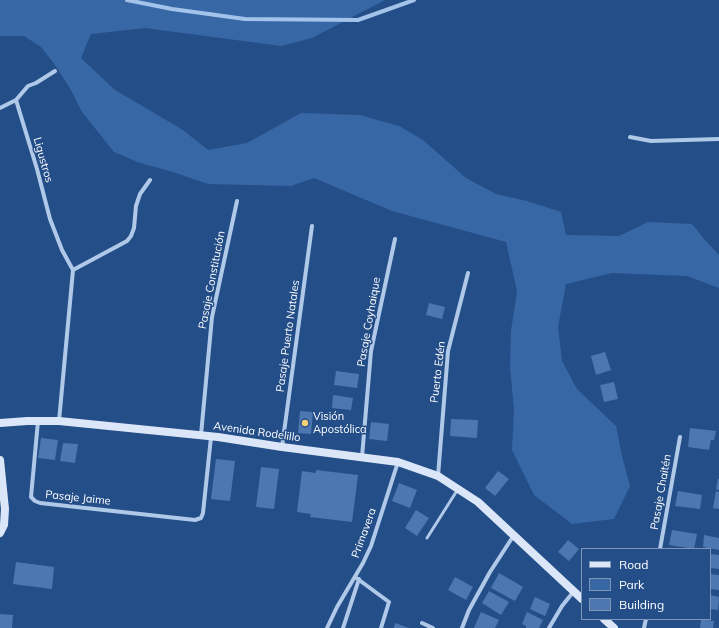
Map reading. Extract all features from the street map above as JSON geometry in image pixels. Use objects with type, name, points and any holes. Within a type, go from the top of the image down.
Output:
[{"type":"street","points":[[0,108],[16,100],[28,86],[36,83],[55,71]]},
{"type":"street","name":"Ligustros","points":[[16,100],[37,169],[50,219],[62,250],[73,270]]},
{"type":"street","points":[[630,137],[652,141],[719,139]]},
{"type":"street","points":[[59,421],[73,270],[127,240],[131,236],[134,228],[136,206],[140,194],[150,180]]},
{"type":"street","name":"Pasaje Constitución","points":[[201,435],[212,317],[237,201]]},
{"type":"street","name":"Pasaje Puerto Natales","points":[[282,448],[312,226]]},
{"type":"street","name":"Pasaje Coyhaique","points":[[362,457],[371,351],[395,239]]},
{"type":"street","name":"Puerto Edén","points":[[438,476],[448,351],[468,273]]},
{"type":"street","name":"Pasaje Jaime","points":[[38,421],[32,497],[37,502],[195,520],[201,518],[203,513],[212,437]]},
{"type":"street","name":"Avenida Rodelillo","points":[[0,423],[59,421],[201,435],[282,448],[398,462],[438,476],[478,502],[581,598]]},
{"type":"street","name":"Pasaje Chaitén","points":[[660,548],[680,437]]},
{"type":"street","points":[[0,460],[4,525],[0,533]]},
{"type":"street","name":"Primavera","points":[[328,628],[337,607],[357,578],[371,546],[398,462]]},
{"type":"street","points":[[462,628],[469,610],[514,534]]},
{"type":"street","points":[[343,628],[357,578],[389,602],[381,628]]},
{"type":"street","points":[[548,628],[574,591]]},
{"type":"street","points":[[605,620],[614,628]]},
{"type":"street","points":[[422,623],[433,628]]},
{"type":"lane","points":[[426,538],[458,489]]},
{"type":"green space","points":[[0,0],[385,0],[312,38],[281,46],[145,28],[91,34],[81,58],[115,90],[183,130],[208,150],[247,143],[301,113],[360,115],[399,126],[423,140],[466,178],[496,194],[527,201],[561,212],[566,235],[619,236],[648,222],[692,224],[719,255],[719,288],[687,276],[612,273],[566,284],[558,327],[562,361],[577,389],[616,426],[630,486],[614,519],[572,524],[534,495],[512,450],[514,410],[510,367],[511,331],[517,291],[506,242],[392,211],[314,178],[291,186],[208,184],[140,163],[114,152],[82,112],[71,90],[41,47],[24,36],[0,36]]},
{"type":"building","points":[[429,303],[445,307],[442,319],[426,315]]},
{"type":"building","points":[[605,352],[611,370],[596,375],[591,356]]},
{"type":"building","points":[[336,371],[359,374],[357,388],[334,385]]},
{"type":"building","points":[[614,382],[618,399],[604,402],[600,385]]},
{"type":"building","points":[[333,395],[353,398],[351,410],[332,408]]},
{"type":"building","name":"Visión Apostólica","points":[[300,411],[313,412],[311,434],[298,433]]},
{"type":"building","points":[[451,419],[478,420],[477,438],[450,436]]},
{"type":"building","points":[[371,422],[389,424],[387,441],[369,439]]},
{"type":"building","points":[[690,428],[716,431],[714,440],[711,440],[709,450],[688,447]]},
{"type":"building","points":[[41,438],[58,440],[55,460],[38,458]]},
{"type":"building","points":[[63,443],[78,444],[75,463],[60,461]]},
{"type":"building","points":[[216,459],[235,461],[230,501],[211,499]]},
{"type":"building","points":[[261,467],[279,469],[274,509],[256,507]]},
{"type":"building","points":[[316,470],[358,475],[352,522],[310,517],[311,514],[297,512],[302,471],[316,473]]},
{"type":"building","points":[[498,471],[509,479],[495,496],[485,488]]},
{"type":"building","points":[[719,479],[719,490],[716,489]]},
{"type":"building","points":[[399,483],[417,490],[410,508],[392,501]]},
{"type":"building","points":[[678,491],[702,495],[700,509],[675,506]]},
{"type":"building","points":[[716,491],[719,492],[719,509],[713,508]]},
{"type":"building","points":[[416,510],[429,518],[417,536],[405,528]]},
{"type":"building","points":[[672,530],[697,534],[694,548],[669,545]]},
{"type":"building","points":[[704,535],[719,538],[719,550],[703,547]]},
{"type":"building","points":[[568,540],[579,549],[569,561],[558,552]]},
{"type":"building","points":[[711,554],[719,555],[719,569],[711,568]]},
{"type":"building","points":[[16,562],[54,567],[52,589],[13,584]]},
{"type":"building","points":[[499,573],[523,587],[515,601],[491,588]]},
{"type":"building","points":[[711,574],[719,575],[719,590],[711,589]]},
{"type":"building","points":[[455,577],[473,587],[466,600],[448,590]]},
{"type":"building","points":[[489,591],[509,602],[501,615],[482,603]]},
{"type":"building","points":[[711,595],[719,597],[718,610],[711,609]]},
{"type":"building","points":[[535,597],[550,604],[545,616],[530,609]]},
{"type":"building","points":[[481,612],[499,620],[495,628],[474,628]]},
{"type":"building","points":[[527,612],[543,620],[539,628],[526,628],[526,626],[522,624]]},
{"type":"building","points":[[0,614],[13,615],[12,628],[0,628]]},
{"type":"building","points":[[701,620],[714,621],[713,628],[700,628]]},
{"type":"building","points":[[395,623],[409,628],[394,628]]},
{"type":"waterway","points":[[127,0],[172,9],[245,19],[358,20],[414,0]]},
{"type":"place","name":"Visión Apostólica","points":[[305,423]]}]
